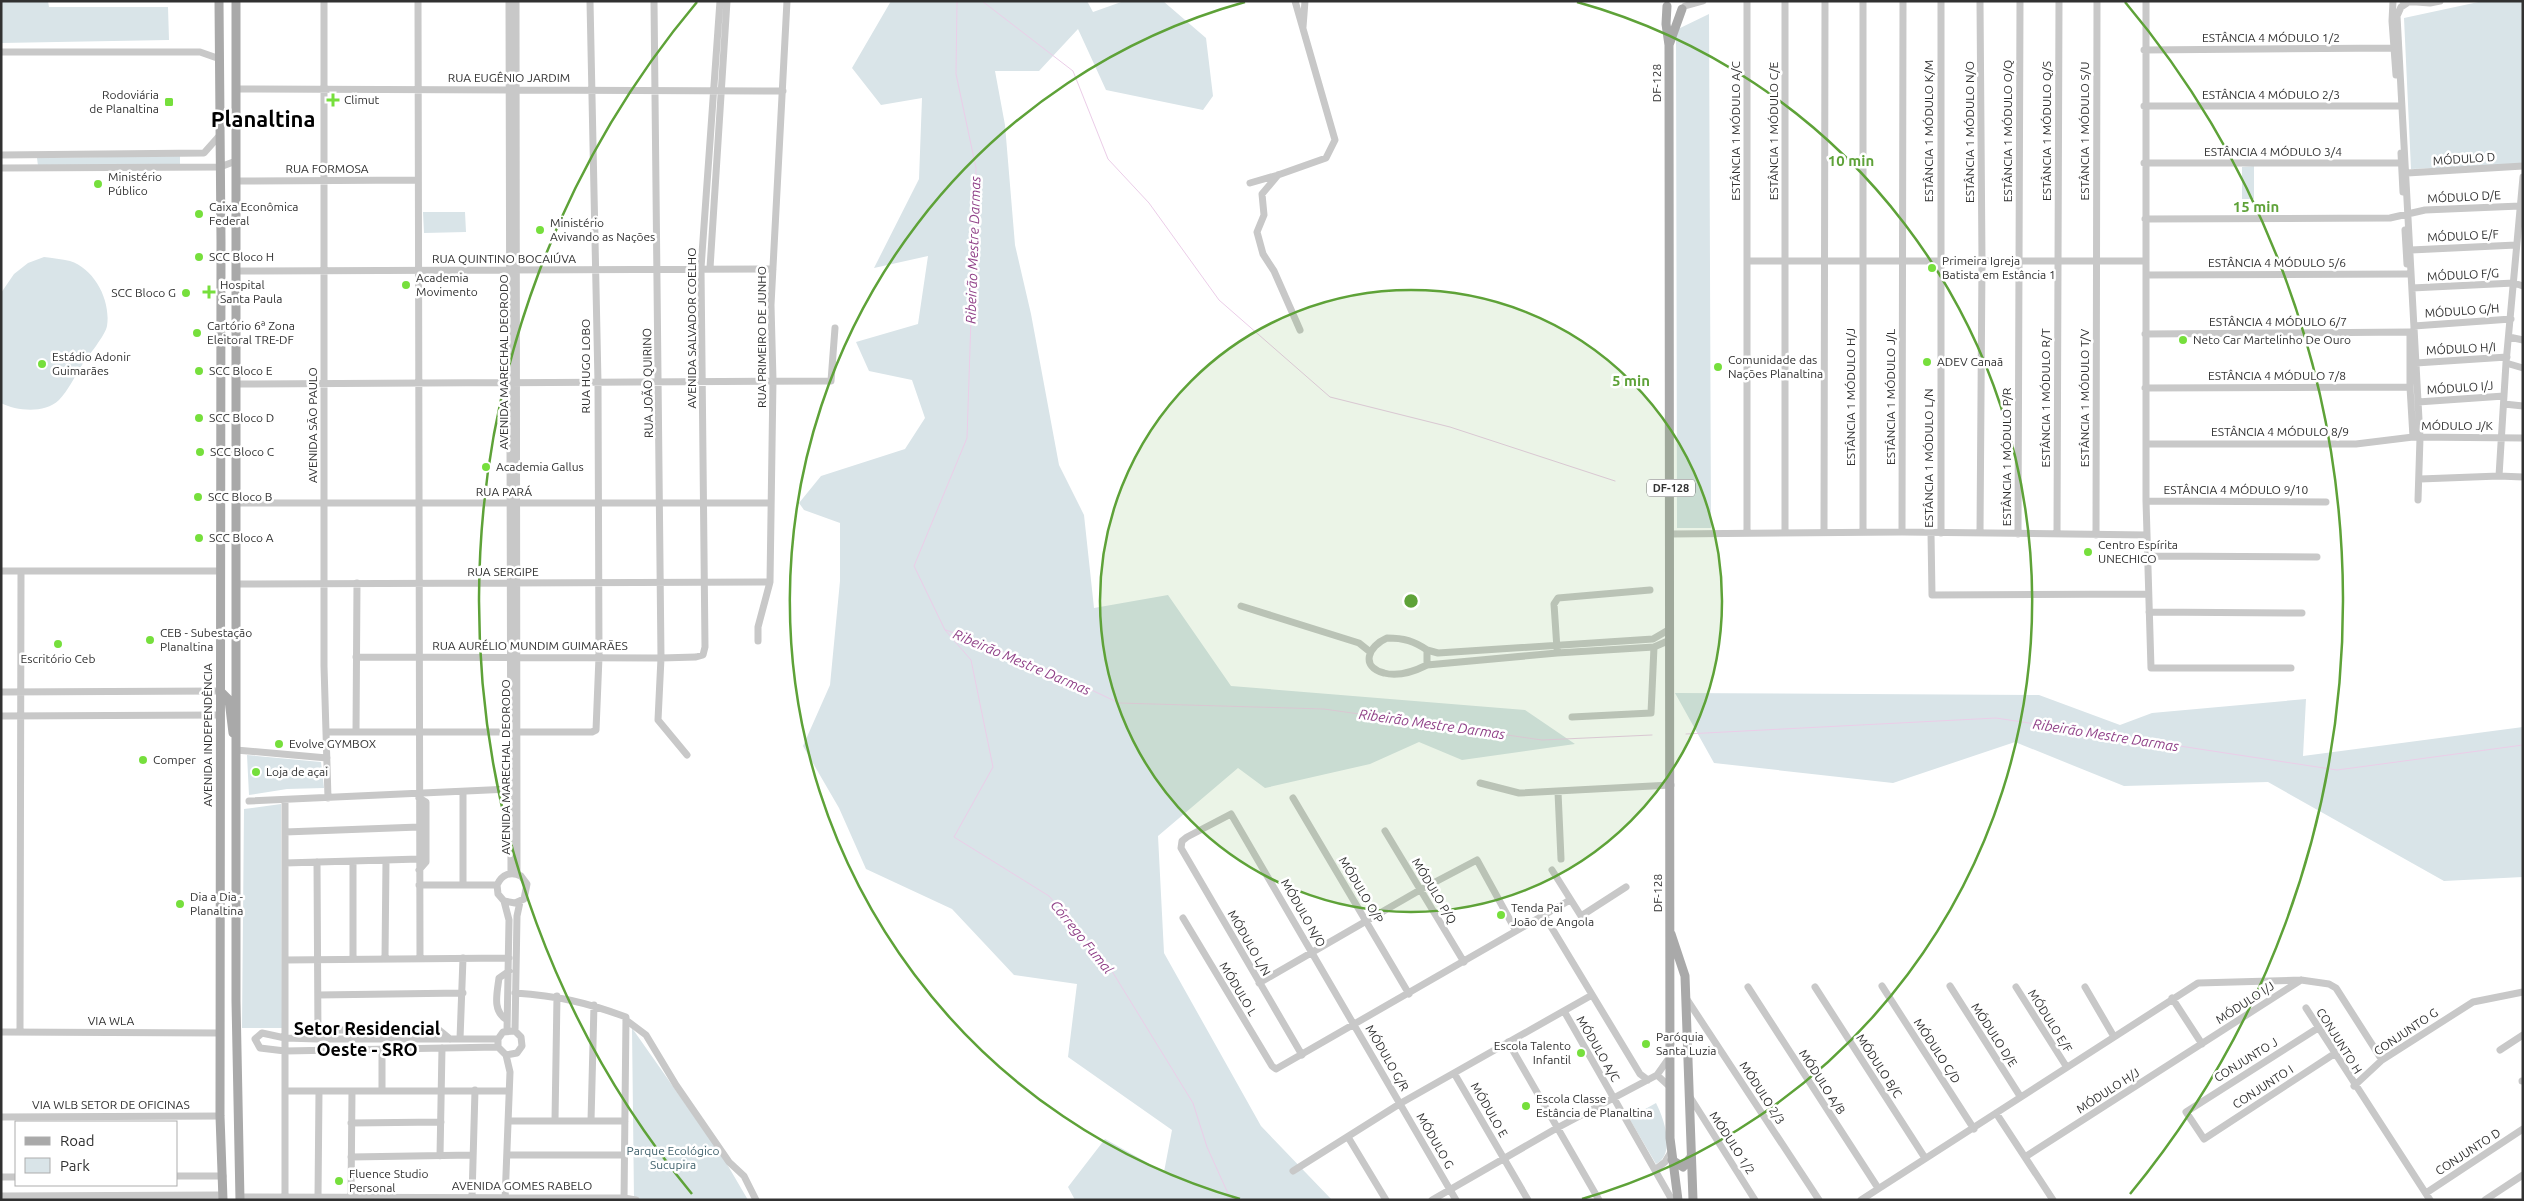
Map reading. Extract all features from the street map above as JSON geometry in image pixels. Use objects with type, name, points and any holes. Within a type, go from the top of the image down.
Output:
[{"type":"main road","name":"AVENIDA INDEPENDÊNCIA","points":[[219,1],[221,242],[220,1116],[223,1197]]},
{"type":"main road","points":[[236,1],[236,992],[240,1198]]},
{"type":"main road","name":"DF-128","points":[[1666,4],[1674,11],[1684,5]]},
{"type":"main road","name":"DF-128","points":[[1666,4],[1669,45],[1671,534],[1669,1058],[1671,1156],[1678,1200]]},
{"type":"main road","name":"DF-128","points":[[1669,45],[1684,5]]},
{"type":"main road","points":[[219,22],[226,28],[236,25]]},
{"type":"main road","points":[[219,34],[236,37]]},
{"type":"main road","points":[[221,242],[228,245],[236,242]]},
{"type":"main road","points":[[221,252],[235,258]]},
{"type":"main road","points":[[221,440],[229,445],[237,440]]},
{"type":"main road","points":[[221,455],[231,452],[237,456]]},
{"type":"main road","points":[[221,623],[228,626],[236,624]]},
{"type":"main road","points":[[221,635],[229,632],[236,637]]},
{"type":"main road","points":[[220,691],[230,700],[231,726],[236,748]]},
{"type":"main road","points":[[220,796],[228,798],[236,794]]},
{"type":"main road","name":"DF-128","points":[[1670,932],[1685,971],[1693,1200]]},
{"type":"main road","points":[[1669,996],[1673,992],[1680,991],[1686,998]]},
{"type":"main road","points":[[220,994],[225,998],[231,998],[236,992]]},
{"type":"main road","points":[[220,1014],[224,1007],[229,1004],[237,1011]]},
{"type":"main road","points":[[1671,1156],[1683,1167],[1689,1162],[1691,1157]]},
{"type":"street","name":"AVENIDA SÃO PAULO","points":[[324,1],[324,666],[328,798]]},
{"type":"street","points":[[418,1],[419,796],[423,811],[426,862],[419,870]]},
{"type":"street","name":"AVENIDA MARECHAL DEORODO","points":[[509,1],[512,90],[514,873]]},
{"type":"street","name":"AVENIDA MARECHAL DEORODO","points":[[512,90],[516,1]]},
{"type":"street","name":"RUA HUGO LOBO","points":[[514,732],[592,732],[596,730],[599,657],[598,383],[590,1]]},
{"type":"street","name":"RUA JOÃO QUIRINO","points":[[654,1],[661,582],[661,658],[658,720],[686,754]]},
{"type":"street","name":"AVENIDA SALVADOR COELHO","points":[[710,268],[720,1]]},
{"type":"street","name":"AVENIDA SALVADOR COELHO","points":[[702,655],[706,647],[701,268],[727,1]]},
{"type":"street","name":"RUA PRIMEIRO DE JUNHO","points":[[758,641],[758,628],[770,582],[773,380],[771,305],[787,1]]},
{"type":"street","points":[[1250,183],[1326,158],[1335,140],[1294,1]]},
{"type":"street","points":[[1302,27],[1305,1]]},
{"type":"street","points":[[1684,5],[1703,1]]},
{"type":"street","name":"ESTÂNCIA 1 MÓDULO A/C","points":[[1747,1],[1747,532]]},
{"type":"street","name":"ESTÂNCIA 1 MÓDULO C/E","points":[[1785,1],[1785,532]]},
{"type":"street","points":[[1824,532],[1825,1]]},
{"type":"street","name":"ESTÂNCIA 1 MÓDULO H/J","points":[[1863,1],[1863,532]]},
{"type":"street","name":"ESTÂNCIA 1 MÓDULO J/L","points":[[1902,532],[1901,262],[1903,1]]},
{"type":"street","name":"ESTÂNCIA 1 MÓDULO K/M","points":[[1940,262],[1941,1]]},
{"type":"street","name":"ESTÂNCIA 1 MÓDULO N/O","points":[[1980,1],[1982,262],[1980,534]]},
{"type":"street","name":"ESTÂNCIA 1 MÓDULO O/Q","points":[[2018,261],[2020,1]]},
{"type":"street","name":"ESTÂNCIA 1 MÓDULO Q/S","points":[[2057,261],[2059,1]]},
{"type":"street","name":"ESTÂNCIA 1 MÓDULO S/U","points":[[2095,261],[2097,1]]},
{"type":"street","points":[[2146,1],[2144,50],[2145,388],[2148,612],[2151,668],[2291,668]]},
{"type":"street","points":[[2393,1],[2401,163],[2411,250],[2411,297]]},
{"type":"street","points":[[2418,500],[2420,479],[2410,387],[2412,329],[2411,297],[2407,274],[2407,174],[2396,48],[2397,16],[2405,2],[2438,1]]},
{"type":"street","name":"ESTÂNCIA 4 MÓDULO 1/2","points":[[2144,50],[2396,48]]},
{"type":"street","points":[[1,52],[200,52],[220,58]]},
{"type":"street","name":"RUA EUGÊNIO JARDIM","points":[[236,89],[656,89],[783,91]]},
{"type":"street","name":"ESTÂNCIA 4 MÓDULO 2/3","points":[[2144,106],[2399,106]]},
{"type":"street","points":[[1,155],[204,153],[220,135]]},
{"type":"street","points":[[182,153],[182,167]]},
{"type":"street","points":[[17,168],[22,161],[18,155]]},
{"type":"street","points":[[33,168],[31,162],[34,155]]},
{"type":"street","points":[[1,168],[220,167],[236,161]]},
{"type":"street","name":"ESTÂNCIA 4 MÓDULO 3/4","points":[[2144,163],[2401,163]]},
{"type":"street","points":[[2401,163],[2407,174]]},
{"type":"street","name":"MÓDULO D","points":[[2407,174],[2523,166]]},
{"type":"street","points":[[1278,175],[1262,194],[1264,215],[1258,236],[1262,254],[1274,271],[1300,330]]},
{"type":"street","points":[[2499,476],[2506,360],[2511,320],[2516,244],[2520,230],[2523,177]]},
{"type":"street","name":"RUA FORMOSA","points":[[236,181],[418,180]]},
{"type":"street","name":"MÓDULO D/E","points":[[2144,219],[2390,218],[2407,214],[2520,206]]},
{"type":"street","name":"MÓDULO E/F","points":[[2411,250],[2516,244]]},
{"type":"street","points":[[1748,261],[2146,261]]},
{"type":"street","name":"ESTÂNCIA 1 MÓDULO P/R","points":[[2018,261],[2018,534]]},
{"type":"street","name":"ESTÂNCIA 1 MÓDULO R/T","points":[[2057,261],[2057,534]]},
{"type":"street","name":"ESTÂNCIA 1 MÓDULO T/V","points":[[2095,261],[2096,535]]},
{"type":"street","name":"ESTÂNCIA 1 MÓDULO L/N","points":[[1940,262],[1941,534]]},
{"type":"street","name":"RUA QUINTINO BOCAIÚVA","points":[[236,271],[773,269]]},
{"type":"street","name":"ESTÂNCIA 4 MÓDULO 5/6","points":[[2146,275],[2407,274]]},
{"type":"street","name":"MÓDULO F/G","points":[[2412,288],[2514,284],[2523,286]]},
{"type":"street","name":"MÓDULO G/H","points":[[2412,329],[2511,320]]},
{"type":"street","points":[[237,384],[831,381],[835,328]]},
{"type":"street","points":[[2412,329],[2418,402],[2416,438]]},
{"type":"street","name":"ESTÂNCIA 4 MÓDULO 6/7","points":[[2146,334],[2412,329]]},
{"type":"street","points":[[2509,337],[2523,340]]},
{"type":"street","name":"MÓDULO H/I","points":[[2416,363],[2506,360],[2523,368]]},
{"type":"street","name":"ESTÂNCIA 4 MÓDULO 7/8","points":[[2145,388],[2410,387]]},
{"type":"street","name":"MÓDULO I/J","points":[[2418,402],[2504,400],[2523,406]]},
{"type":"street","name":"MÓDULO J/K","points":[[2416,438],[2523,438]]},
{"type":"street","name":"ESTÂNCIA 4 MÓDULO 8/9","points":[[2146,444],[2356,444],[2416,438]]},
{"type":"street","points":[[2420,479],[2523,477]]},
{"type":"street","name":"ESTÂNCIA 4 MÓDULO 9/10","points":[[2146,500],[2326,502]]},
{"type":"street","name":"RUA PARÁ","points":[[236,503],[771,503]]},
{"type":"street","points":[[1671,534],[1902,532],[1941,534],[2147,535]]},
{"type":"street","points":[[1931,533],[1932,595],[2048,596],[2148,594]]},
{"type":"street","points":[[2148,556],[2316,557]]},
{"type":"street","points":[[1,571],[220,571]]},
{"type":"street","points":[[20,1032],[21,571]]},
{"type":"street","name":"RUA SERGIPE","points":[[236,584],[770,582]]},
{"type":"street","points":[[356,732],[358,583]]},
{"type":"street","points":[[1557,649],[1554,604],[1558,598],[1650,590]]},
{"type":"street","points":[[1241,606],[1359,643],[1369,651]]},
{"type":"street","points":[[2148,612],[2302,613]]},
{"type":"street","points":[[1670,629],[1653,638],[1557,649],[1499,658],[1427,665],[1411,672],[1384,674],[1373,666],[1369,658],[1369,651],[1376,642],[1387,638],[1403,638],[1415,642],[1427,650],[1438,653],[1498,649],[1557,649],[1628,649],[1654,647],[1670,640]]},
{"type":"street","points":[[1628,640],[1628,649]]},
{"type":"street","points":[[1572,718],[1651,712],[1654,647]]},
{"type":"street","points":[[1498,649],[1499,658]]},
{"type":"street","points":[[1427,650],[1427,665]]},
{"type":"street","name":"RUA AURÉLIO MUNDIM GUIMARÃES","points":[[356,657],[661,658],[702,655]]},
{"type":"street","points":[[1,692],[220,691]]},
{"type":"street","points":[[1,716],[220,715]]},
{"type":"street","points":[[327,732],[514,732]]},
{"type":"street","name":"AVENIDA MARECHAL DEORODO","points":[[514,732],[511,789],[514,873]]},
{"type":"street","points":[[236,748],[326,758]]},
{"type":"street","points":[[1480,783],[1519,793],[1671,785]]},
{"type":"street","points":[[249,801],[419,796],[511,789]]},
{"type":"street","points":[[462,792],[463,885]]},
{"type":"street","points":[[1558,792],[1561,859]]},
{"type":"street","name":"MÓDULO O/P","points":[[1293,798],[1409,994]]},
{"type":"street","points":[[285,800],[285,1197]]},
{"type":"street","points":[[420,959],[419,827],[423,811]]},
{"type":"street","name":"MÓDULO N/O","points":[[1182,841],[1231,814],[1355,1025]]},
{"type":"street","points":[[285,832],[419,827]]},
{"type":"street","name":"MÓDULO P/Q","points":[[1385,830],[1464,962]]},
{"type":"street","name":"MÓDULO L/N","points":[[1182,841],[1181,848],[1302,1055]]},
{"type":"street","points":[[285,863],[419,859]]},
{"type":"street","points":[[386,860],[386,959]]},
{"type":"street","points":[[1259,983],[1420,890],[1477,860],[1516,932]]},
{"type":"street","points":[[352,861],[353,959]]},
{"type":"street","points":[[317,862],[318,1039]]},
{"type":"street","points":[[1552,870],[1582,916],[1626,887]]},
{"type":"street","points":[[498,1044],[507,1031],[509,971],[509,920],[504,901],[498,894],[498,885],[500,879],[514,873],[527,884],[527,894],[520,902],[517,916],[515,1031],[523,1042],[510,1072]]},
{"type":"street","points":[[419,885],[498,885]]},
{"type":"street","points":[[1302,1055],[1570,900]]},
{"type":"street","points":[[504,901],[509,903],[520,902]]},
{"type":"street","points":[[1544,915],[1640,1074],[1648,1080]]},
{"type":"street","name":"MÓDULO L","points":[[1183,918],[1272,1066],[1276,1069],[1302,1055]]},
{"type":"street","points":[[460,1039],[463,958]]},
{"type":"street","points":[[285,960],[509,958]]},
{"type":"street","points":[[507,1020],[499,1013],[496,1006],[499,978],[509,971]]},
{"type":"street","points":[[1861,1200],[1925,1158],[1974,1129],[2066,1066],[2198,983],[2301,980]]},
{"type":"street","name":"MÓDULO I/J","points":[[2202,1044],[2301,980]]},
{"type":"street","name":"CONJUNTO H","points":[[2301,980],[2328,984],[2336,988],[2382,1060]]},
{"type":"street","name":"MÓDULO C/D","points":[[1882,986],[1974,1129]]},
{"type":"street","name":"MÓDULO D/E","points":[[1950,986],[2020,1096]]},
{"type":"street","name":"MÓDULO A/B","points":[[1748,987],[1878,1188]]},
{"type":"street","name":"MÓDULO B/C","points":[[1815,987],[1925,1158]]},
{"type":"street","name":"MÓDULO E/F","points":[[2016,987],[2066,1066]]},
{"type":"street","points":[[2085,987],[2113,1036]]},
{"type":"street","name":"CONJUNTO G","points":[[2354,1086],[2382,1060],[2473,1002],[2523,992]]},
{"type":"street","points":[[515,993],[557,996],[594,1005],[626,1018],[646,1035],[676,1085],[729,1162],[744,1176],[756,1200]]},
{"type":"street","points":[[318,995],[463,994]]},
{"type":"street","points":[[1293,1171],[1400,1103],[1592,995]]},
{"type":"street","points":[[555,1121],[557,996]]},
{"type":"street","name":"MÓDULO 2/3","points":[[1686,998],[1820,1200]]},
{"type":"street","points":[[2172,998],[2202,1044]]},
{"type":"street","points":[[591,1121],[594,1005]]},
{"type":"street","name":"CONJUNTO H","points":[[2306,1008],[2354,1086],[2428,1196]]},
{"type":"street","name":"MÓDULO A/C","points":[[1564,1011],[1672,1200]]},
{"type":"street","points":[[624,1199],[626,1018]]},
{"type":"street","name":"MÓDULO G/R","points":[[1355,1025],[1400,1103]]},
{"type":"street","name":"CONJUNTO J","points":[[2204,1139],[2186,1112],[2318,1028]]},
{"type":"street","points":[[498,1044],[442,1048],[285,1051],[260,1048],[255,1040],[262,1033],[285,1038],[329,1039],[334,1030],[439,1030],[450,1039],[498,1044],[506,1055],[510,1072],[505,1199]]},
{"type":"street","points":[[507,1031],[515,1031]]},
{"type":"street","name":"VIA WLA","points":[[1,1032],[220,1032]]},
{"type":"street","points":[[2500,1050],[2523,1035]]},
{"type":"street","points":[[1508,1042],[1599,1200]]},
{"type":"street","name":"MÓDULO H/J","points":[[2026,1157],[2202,1044]]},
{"type":"street","points":[[440,1156],[442,1048]]},
{"type":"street","points":[[382,1049],[382,1091]]},
{"type":"street","points":[[506,1055],[518,1053]]},
{"type":"street","name":"CONJUNTO I","points":[[2204,1139],[2334,1054]]},
{"type":"street","points":[[1432,1200],[1558,1128],[1658,1075],[1669,1058]]},
{"type":"street","name":"MÓDULO E","points":[[1454,1073],[1528,1200]]},
{"type":"street","points":[[1658,1075],[1670,1087]]},
{"type":"street","points":[[472,1197],[475,1090]]},
{"type":"street","points":[[285,1091],[509,1091]]},
{"type":"street","points":[[318,1197],[319,1091]]},
{"type":"street","points":[[350,1197],[352,1091]]},
{"type":"street","name":"MÓDULO 1/2","points":[[1690,1097],[1755,1200]]},
{"type":"street","name":"MÓDULO G","points":[[1400,1103],[1456,1200]]},
{"type":"street","points":[[1996,1113],[2053,1200]]},
{"type":"street","name":"VIA WLB SETOR DE OFICINAS","points":[[1,1117],[220,1116]]},
{"type":"street","points":[[508,1121],[625,1121]]},
{"type":"street","points":[[351,1123],[441,1122]]},
{"type":"street","name":"CONJUNTO D","points":[[2428,1196],[2523,1129]]},
{"type":"street","points":[[1348,1137],[1386,1200]]},
{"type":"street","points":[[351,1157],[473,1155]]},
{"type":"street","points":[[507,1155],[624,1155]]},
{"type":"street","points":[[1656,1169],[1671,1156]]},
{"type":"street","points":[[2485,1200],[2523,1175]]},
{"type":"street","points":[[178,1176],[222,1176]]},
{"type":"street","points":[[1,1177],[15,1177]]},
{"type":"street","points":[[1693,1186],[1697,1200]]},
{"type":"street","points":[[1,1196],[23,1198],[223,1197]]},
{"type":"street","name":"AVENIDA GOMES RABELO","points":[[240,1198],[350,1197],[447,1199],[472,1197],[636,1200]]},
{"type":"green space","points":[[1,1],[48,1],[49,7],[168,7],[169,40],[1,43]]},
{"type":"green space","points":[[891,1],[1087,1],[1093,12],[1124,1],[1163,1],[1206,38],[1213,96],[1203,110],[1106,90],[1078,29],[1039,71],[995,71],[1005,125],[1015,245],[1031,314],[1059,465],[1084,515],[1094,608],[1168,595],[1231,686],[1525,710],[1575,744],[1462,760],[1419,742],[1370,764],[1265,788],[1238,768],[1158,836],[1164,953],[1261,1126],[1332,1200],[1075,1200],[1068,1187],[1105,1139],[1164,1172],[1172,1130],[1068,1057],[1077,984],[1014,975],[952,909],[866,869],[839,808],[803,746],[830,685],[840,581],[840,523],[804,510],[799,503],[821,476],[905,449],[925,418],[912,380],[869,371],[856,342],[918,324],[928,256],[874,268],[919,179],[922,98],[881,105],[852,68]]},
{"type":"green space","points":[[2483,1],[2523,1],[2522,165],[2411,169],[2404,18]]},
{"type":"green space","points":[[1709,14],[1711,528],[1677,528],[1676,30]]},
{"type":"green space","points":[[180,156],[180,164],[38,166],[37,158]]},
{"type":"green space","points":[[2254,166],[2254,199],[2242,199],[2242,167]]},
{"type":"green space","points":[[423,212],[465,212],[466,232],[424,233]]},
{"type":"green space","name":"Estádio Adonir Guimarães","points":[[44,257],[70,261],[79,265],[94,278],[104,297],[108,316],[107,326],[100,340],[59,400],[46,408],[30,410],[15,408],[1,403],[1,293],[14,274],[28,263]]},
{"type":"green space","points":[[1675,693],[2039,695],[2120,725],[2152,713],[2306,699],[2303,756],[2523,727],[2523,877],[2444,881],[2268,782],[2124,786],[2015,742],[1893,783],[1714,763]]},
{"type":"green space","points":[[247,755],[321,762],[324,788],[287,789],[249,795]]},
{"type":"green space","points":[[281,804],[282,1028],[242,1028],[244,809]]},
{"type":"green space","name":"Parque Ecológico Sucupira","points":[[632,1028],[724,1159],[748,1200],[634,1200]]},
{"type":"green space","points":[[1656,1103],[1665,1126],[1667,1144],[1666,1152],[1656,1164],[1629,1118]]},
{"type":"waterway","name":"Córrego Fumal","points":[[957,1],[956,74],[976,168],[967,438],[914,566],[945,630],[971,660],[993,767],[954,837],[1049,896],[1107,963],[1193,1103],[1207,1147],[1231,1200]]},
{"type":"waterway","points":[[982,1],[1073,71],[1108,159],[1149,203],[1219,300],[1330,397],[1450,427],[1615,481]]},
{"type":"waterway","name":"Ribeirão Mestre Darmas","points":[[946,630],[1043,667],[1119,703],[1324,709],[1542,740],[1652,735]]},
{"type":"waterway","name":"Ribeirão Mestre Darmas","points":[[1686,734],[1996,718],[2337,770],[2523,745]]},
{"type":"place","name":"Climut","points":[[333,100]]},
{"type":"place","name":"Rodoviária de Planaltina","points":[[169,102]]},
{"type":"place","name":"Ministério Público","points":[[98,184]]},
{"type":"place","name":"Caixa Econômica Federal","points":[[199,214]]},
{"type":"place","name":"Ministério Avivando as Nações","points":[[540,230]]},
{"type":"place","name":"SCC Bloco H","points":[[199,257]]},
{"type":"place","name":"Primeira Igreja Batista em Estância 1","points":[[1932,268]]},
{"type":"place","name":"Academia Movimento","points":[[406,285]]},
{"type":"place","name":"Hospital Santa Paula","points":[[209,292]]},
{"type":"place","name":"SCC Bloco G","points":[[186,293]]},
{"type":"place","name":"Cartório 6ª Zona Eleitoral TRE-DF","points":[[197,333]]},
{"type":"place","name":"Neto Car Martelinho De Ouro","points":[[2183,340]]},
{"type":"place","name":"ADEV Canaã","points":[[1927,362]]},
{"type":"place","name":"Estádio Adonir Guimarães","points":[[42,364]]},
{"type":"place","name":"Comunidade das Nações Planaltina","points":[[1718,367]]},
{"type":"place","name":"SCC Bloco E","points":[[199,371]]},
{"type":"place","name":"SCC Bloco D","points":[[199,418]]},
{"type":"place","name":"SCC Bloco C","points":[[200,452]]},
{"type":"place","name":"Academia Gallus","points":[[486,467]]},
{"type":"place","name":"SCC Bloco B","points":[[198,497]]},
{"type":"place","name":"SCC Bloco A","points":[[199,538]]},
{"type":"place","name":"Centro Espírita UNECHICO","points":[[2088,552]]},
{"type":"place","name":"CEB - Subestação Planaltina","points":[[150,640]]},
{"type":"place","name":"Escritório Ceb","points":[[58,644]]},
{"type":"place","name":"Evolve GYMBOX","points":[[279,744]]},
{"type":"place","name":"Comper","points":[[143,760]]},
{"type":"place","name":"Loja de açai","points":[[256,772]]},
{"type":"place","name":"Dia a Dia - Planaltina","points":[[180,904]]},
{"type":"place","name":"Tenda Pai João de Angola","points":[[1501,915]]},
{"type":"place","name":"Paróquia Santa Luzia","points":[[1646,1044]]},
{"type":"place","name":"Escola Talento Infantil","points":[[1581,1053]]},
{"type":"place","name":"Escola Classe Estância de Planaltina","points":[[1526,1106]]},
{"type":"place","name":"Fluence Studio Personal","points":[[339,1181]]},
{"type":"district","name":"Planaltina","points":[[263,119]]},
{"type":"district","name":"Setor Residencial Oeste - SRO","points":[[367,1039]]}]
